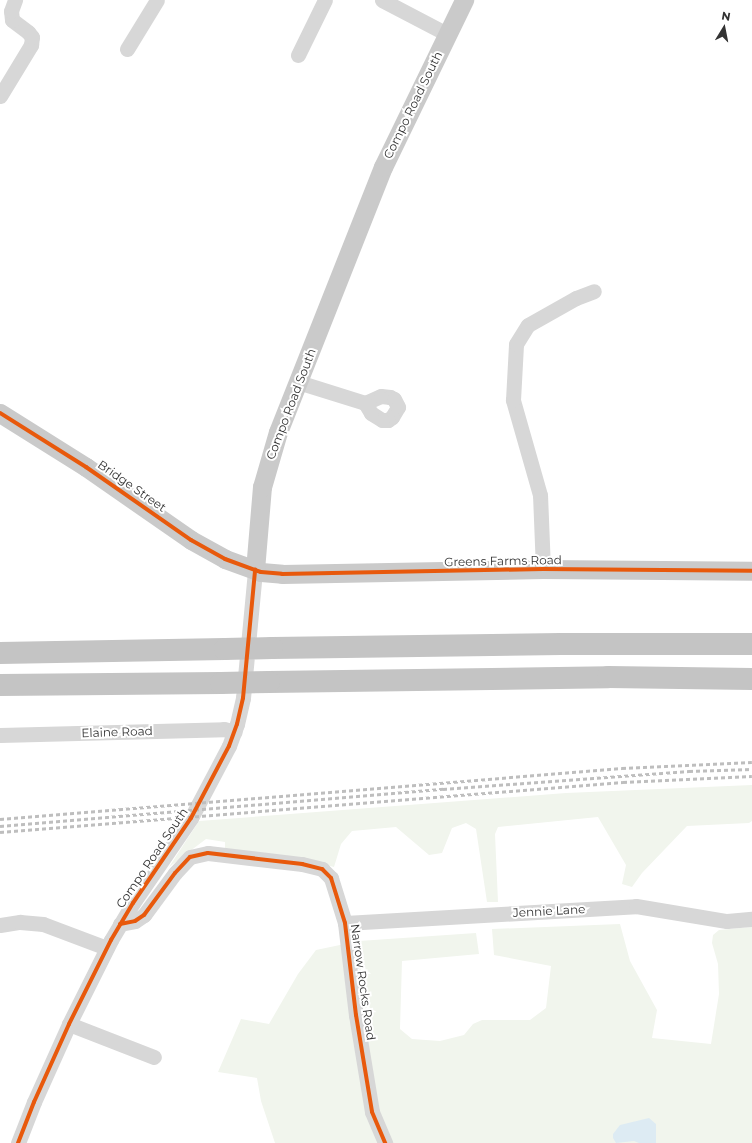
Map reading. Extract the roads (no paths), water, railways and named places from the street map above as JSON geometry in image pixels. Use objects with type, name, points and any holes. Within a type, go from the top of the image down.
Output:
[{"type":"highway","points":[[0,653],[548,644],[752,644]]},
{"type":"highway","points":[[0,686],[608,677],[752,678]]},
{"type":"main road","name":"Compo Road South","points":[[255,570],[259,511],[266,470],[278,432],[375,186],[464,0]]},
{"type":"main road","name":"Bridge Street","points":[[0,413],[86,467],[191,540],[222,558],[255,570]]},
{"type":"main road","name":"Greens Farms Road","points":[[255,570],[282,574],[543,570],[752,571]]},
{"type":"street","points":[[0,96],[31,45],[32,37],[28,32],[12,20],[11,11],[15,0]]},
{"type":"street","points":[[127,49],[157,0]]},
{"type":"street","points":[[298,55],[325,0]]},
{"type":"street","points":[[382,0],[447,34]]},
{"type":"street","points":[[543,570],[540,494],[513,400],[516,344],[528,325],[576,298],[594,291]]},
{"type":"street","points":[[298,382],[365,403]]},
{"type":"street","name":"Compo Road South","points":[[22,1142],[69,1024],[107,948],[120,924],[191,818],[235,732],[242,704],[246,674],[255,570]]},
{"type":"street","name":"Elaine Road","points":[[0,735],[224,729],[235,732]]},
{"type":"street","name":"Narrow Rocks Road","points":[[120,924],[135,921],[144,915],[174,873],[190,857],[208,853],[302,864],[322,869],[331,878],[345,923],[356,1015],[372,1112],[385,1143]]},
{"type":"street","name":"Jennie Lane","points":[[345,923],[636,906],[727,921],[752,919]]},
{"type":"street","points":[[0,925],[20,922],[43,924],[107,948]]},
{"type":"street","points":[[69,1024],[154,1057]]},
{"type":"railway","points":[[0,819],[622,768],[752,762]]},
{"type":"railway","points":[[0,826],[443,789],[689,771],[752,769]]},
{"type":"railway","points":[[0,832],[623,782],[752,776]]}]
